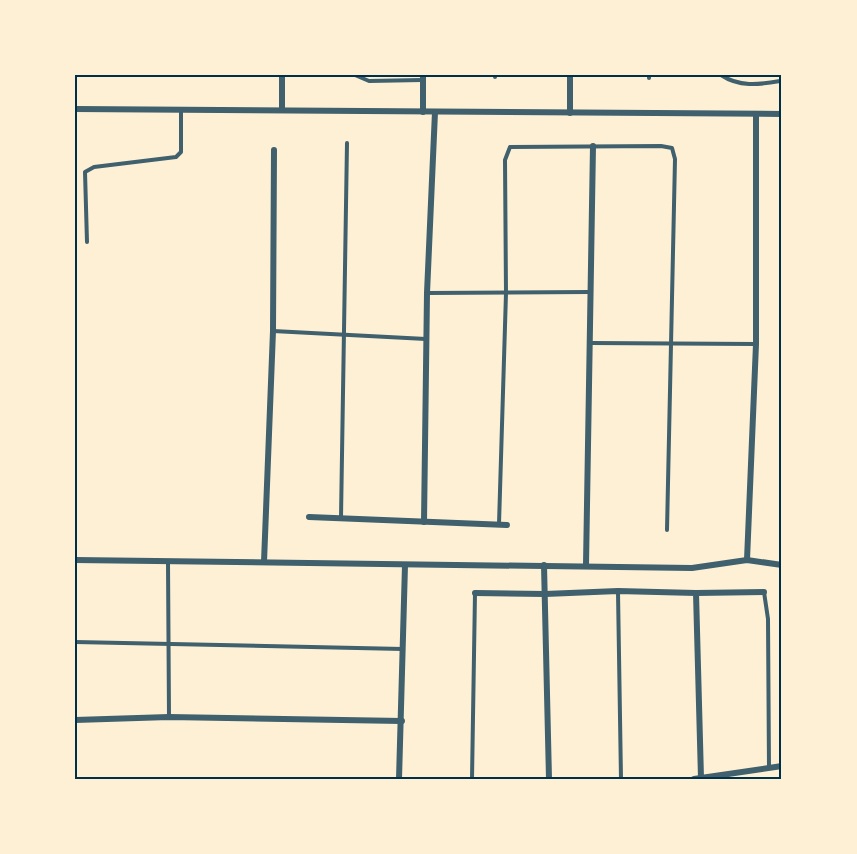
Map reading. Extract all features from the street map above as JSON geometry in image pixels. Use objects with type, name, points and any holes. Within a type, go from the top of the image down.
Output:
[{"type":"street","points":[[282,75],[282,110]]},
{"type":"street","points":[[570,75],[570,113]]},
{"type":"street","points":[[423,78],[423,112]]},
{"type":"street","points":[[75,109],[782,114]]},
{"type":"street","points":[[424,522],[427,292],[435,111]]},
{"type":"street","points":[[747,560],[756,344],[756,114]]},
{"type":"street","points":[[586,566],[593,146]]},
{"type":"street","points":[[264,562],[273,331],[274,150]]},
{"type":"street","points":[[309,517],[507,525]]},
{"type":"street","points":[[75,560],[692,568],[747,560],[782,565]]},
{"type":"street","points":[[399,779],[405,565]]},
{"type":"street","points":[[544,565],[549,779]]},
{"type":"street","points":[[475,593],[764,592]]},
{"type":"street","points":[[696,593],[698,778],[782,766]]},
{"type":"street","points":[[75,720],[169,717],[402,721]]},
{"type":"lane","points":[[356,75],[369,81],[423,78]]},
{"type":"lane","points":[[721,75],[734,83],[762,85],[780,81],[782,78]]},
{"type":"lane","points":[[87,242],[85,172],[94,167],[176,157],[181,152],[181,110]]},
{"type":"lane","points":[[341,518],[342,333],[347,143]]},
{"type":"lane","points":[[499,524],[506,292],[505,160],[510,147],[661,146],[672,148],[675,159],[667,530]]},
{"type":"lane","points":[[427,292],[591,292]]},
{"type":"lane","points":[[273,331],[427,339]]},
{"type":"lane","points":[[591,343],[756,344]]},
{"type":"lane","points":[[168,562],[169,717]]},
{"type":"lane","points":[[618,591],[621,779]]},
{"type":"lane","points":[[764,592],[768,619],[769,768]]},
{"type":"lane","points":[[472,779],[475,593]]},
{"type":"lane","points":[[75,642],[403,649]]}]
